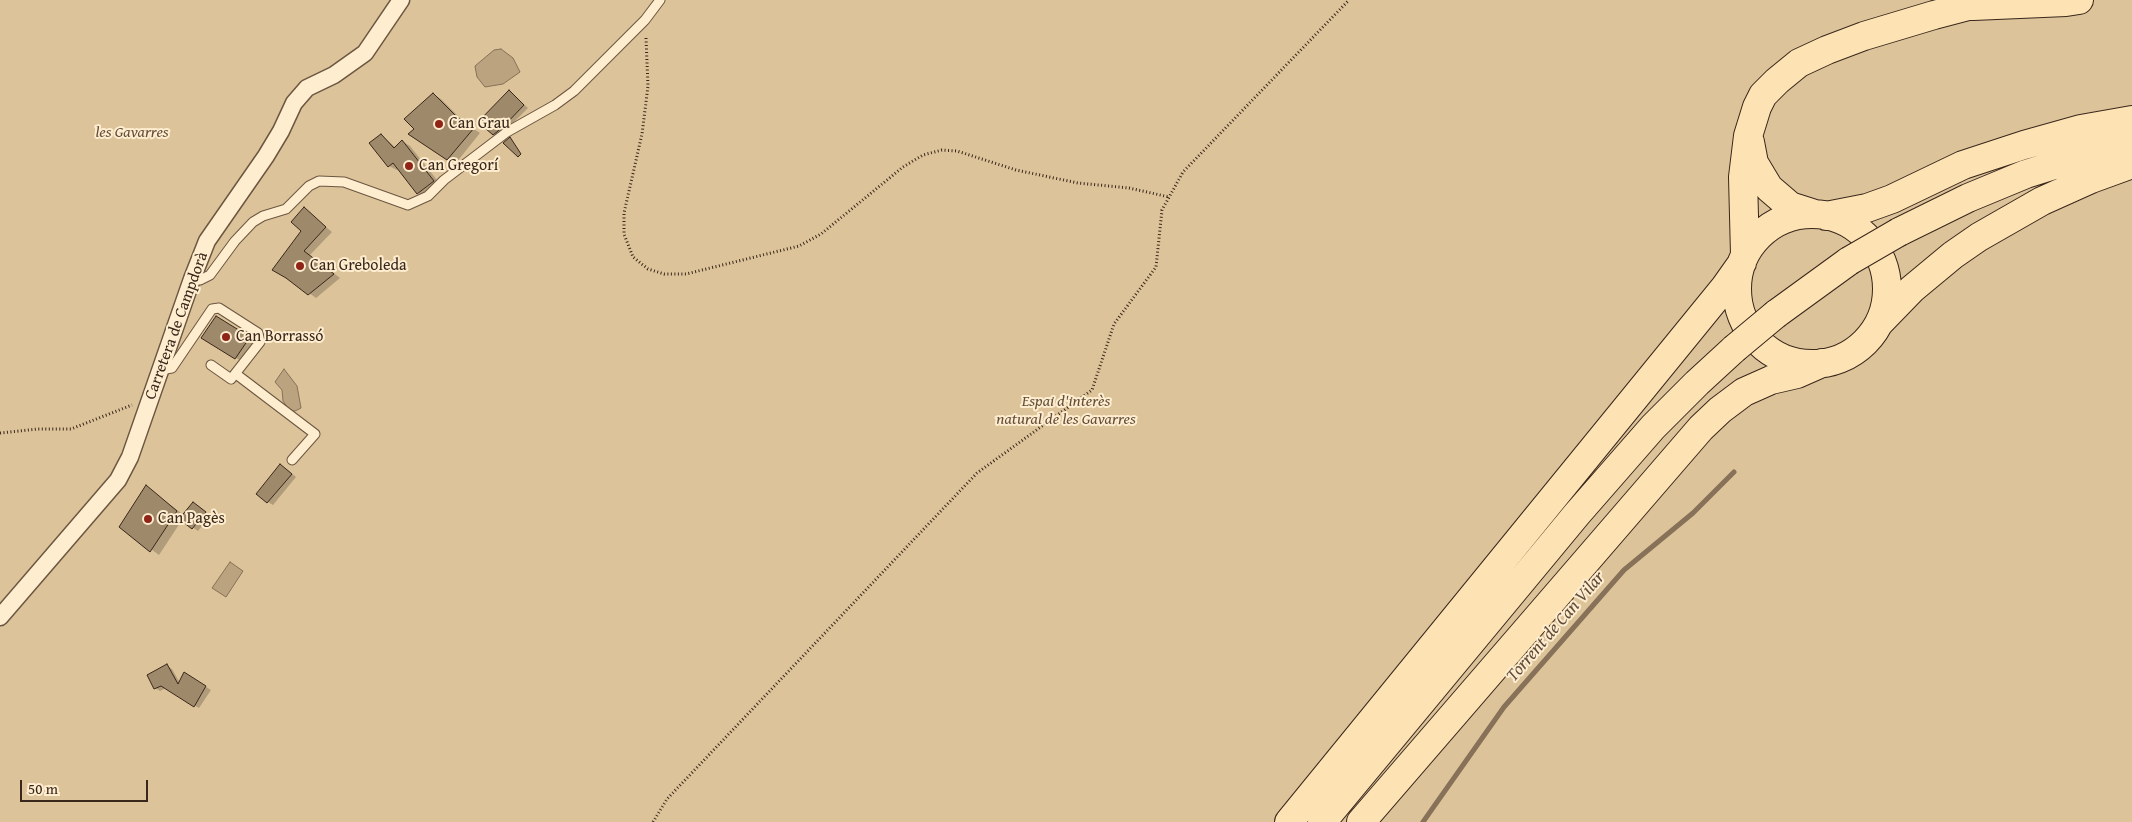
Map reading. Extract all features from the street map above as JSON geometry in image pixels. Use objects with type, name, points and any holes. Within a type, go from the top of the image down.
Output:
[{"type":"highway","points":[[1822,363],[1803,363],[1784,359],[1767,349],[1753,336],[1743,319],[1738,301],[1737,281],[1744,259],[1743,177],[1748,136],[1757,107],[1764,95],[1786,72],[1799,63],[1827,50],[1864,36],[1991,0]]},
{"type":"highway","points":[[1962,7],[2079,0]]},
{"type":"highway","points":[[1289,822],[1725,287],[1754,241],[1773,226],[1795,216],[1822,216],[1875,205],[1892,199],[1963,165],[2081,129],[2132,120]]},
{"type":"highway","points":[[1748,136],[1754,162],[1769,188],[1790,206],[1844,222],[1860,232],[1869,242],[1882,264],[1886,282],[1886,301],[1877,325]]},
{"type":"highway","points":[[1322,822],[1571,522],[1646,435],[1697,383],[1734,349],[1776,314],[1849,261],[1899,232],[1951,206],[2026,174],[2080,157],[2132,145]]},
{"type":"highway","points":[[1362,822],[1701,428],[1720,410],[1744,392],[1771,380],[1797,374],[1850,354],[1866,341],[1877,325],[1912,289],[1953,255],[2006,220],[2066,190],[2132,164]]},
{"type":"street","name":"Carretera de Campdorà","points":[[0,616],[118,480],[130,457],[207,241],[266,156],[281,131],[294,103],[307,88],[334,75],[365,53],[401,0]]},
{"type":"lane","points":[[192,279],[200,280],[210,275],[253,222],[262,216],[286,209],[319,180],[344,182],[408,205],[428,196],[444,180],[507,132],[556,104],[574,91],[645,20],[660,0]]},
{"type":"lane","points":[[160,370],[172,368],[212,308],[219,308],[258,333],[260,342],[231,380],[211,365]]},
{"type":"lane","points":[[236,374],[315,434],[292,460]]},
{"type":"path","points":[[653,822],[667,800],[977,473],[1092,390],[1114,324],[1156,267],[1162,210],[1183,172],[1349,0]]},
{"type":"path","points":[[645,20],[648,86],[642,134],[624,213],[624,234],[633,257],[648,269],[664,274],[686,274],[799,246],[821,234],[903,167],[923,155],[942,150],[957,151],[1016,170],[1060,180],[1129,188],[1168,197]]},
{"type":"path","points":[[0,433],[38,429],[71,430],[84,423],[151,398]]},
{"type":"green space","name":"Espai d'interès natural de les Gavarres","points":[[0,0],[2132,0],[2132,822],[0,822]]},
{"type":"shaded area","points":[[501,49],[513,58],[520,72],[503,84],[485,87],[477,77],[475,66],[494,50]]},
{"type":"shaded area","points":[[284,369],[297,386],[301,408],[295,411],[289,410],[283,401],[282,390],[275,382]]},
{"type":"shaded area","points":[[230,562],[243,571],[226,597],[212,588]]},
{"type":"building","points":[[509,90],[524,105],[493,135],[478,122]]},
{"type":"building","name":"Can Grau","points":[[433,93],[457,117],[474,128],[447,160],[408,134],[414,129],[404,119]]},
{"type":"building","name":"Can Gregorí","points":[[381,134],[394,148],[402,140],[434,181],[417,194],[393,163],[388,167],[369,143]]},
{"type":"building","points":[[510,137],[521,154],[518,157],[503,143]]},
{"type":"building","name":"Can Greboleda","points":[[304,207],[326,227],[304,251],[334,274],[308,295],[272,270],[301,231],[291,222]]},
{"type":"building","name":"Can Borrassó","points":[[216,316],[250,337],[235,359],[201,338]]},
{"type":"building","points":[[280,464],[292,474],[267,503],[256,494]]},
{"type":"building","name":"Can Pagès","points":[[146,485],[177,511],[150,552],[119,527]]},
{"type":"building","points":[[193,502],[206,512],[192,529],[179,519]]},
{"type":"building","points":[[167,664],[178,684],[184,672],[206,686],[194,707],[161,686],[154,689],[147,675]]},
{"type":"waterway","name":"Torrent de Can Vilar","points":[[1423,822],[1504,707],[1624,570],[1693,513],[1734,472]]},
{"type":"place","name":"Can Grau","points":[[439,124]]},
{"type":"place","name":"Can Gregorí","points":[[409,166]]},
{"type":"place","name":"Can Greboleda","points":[[300,266]]},
{"type":"place","name":"Can Borrassó","points":[[226,337]]},
{"type":"place","name":"Can Pagès","points":[[148,519]]},
{"type":"park label","name":"les Gavarres","points":[[132,133]]}]
